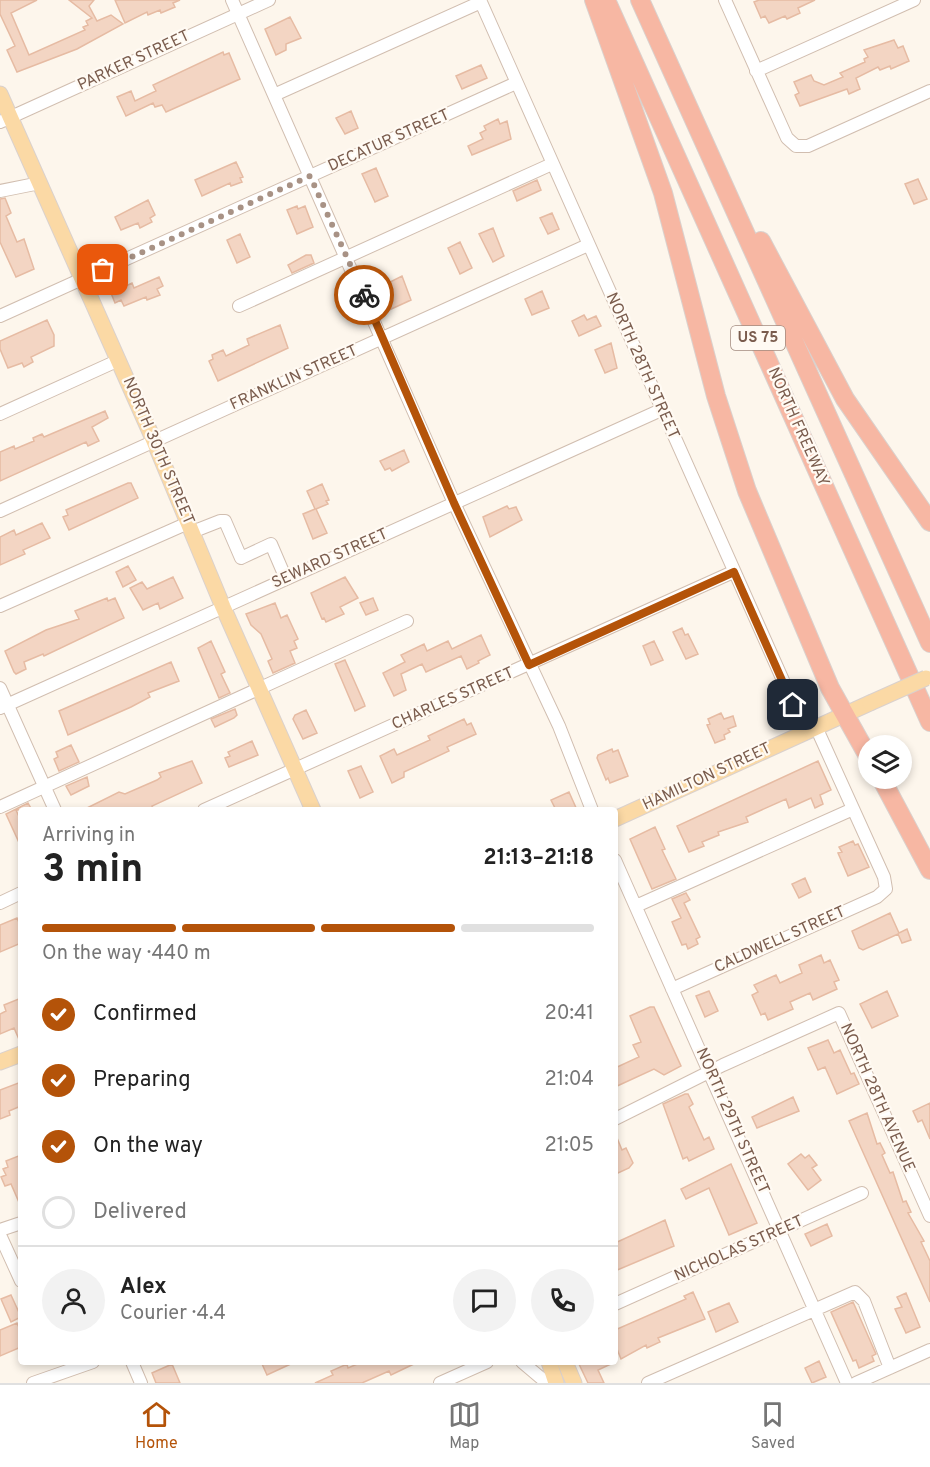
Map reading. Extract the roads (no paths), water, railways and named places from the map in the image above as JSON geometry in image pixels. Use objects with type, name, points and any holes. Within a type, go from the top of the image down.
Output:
[{"type":"highway","points":[[594,0],[663,192],[716,396],[744,482],[807,636],[858,738]]},
{"type":"highway","name":"NORTH FREEWAY","points":[[606,0],[930,722]]},
{"type":"highway","points":[[641,0],[824,362],[865,430],[930,522]]},
{"type":"highway","name":"NORTH FREEWAY","points":[[641,0],[930,643]]},
{"type":"highway","points":[[887,789],[930,870]]},
{"type":"main road","name":"NORTH 30TH STREET","points":[[0,94],[5,120],[40,183],[83,279],[258,688],[312,807]]},
{"type":"main road","name":"HAMILTON STREET","points":[[618,818],[930,676]]},
{"type":"main road","points":[[0,1062],[18,1055]]},
{"type":"main road","points":[[550,1365],[556,1383]]},
{"type":"main road","points":[[566,1365],[574,1383]]},
{"type":"street","points":[[232,0],[454,503],[559,726],[591,807]]},
{"type":"street","name":"PARKER STREET","points":[[5,120],[269,0]]},
{"type":"street","points":[[725,0],[787,138],[796,146],[808,146],[930,91]]},
{"type":"street","points":[[756,71],[914,0]]},
{"type":"street","points":[[274,95],[480,1]]},
{"type":"street","name":"NORTH 28TH STREET","points":[[480,1],[734,572],[811,730],[853,809],[885,878],[886,889]]},
{"type":"street","name":"DECATUR STREET","points":[[0,316],[516,83]]},
{"type":"street","points":[[239,306],[552,164]]},
{"type":"street","points":[[0,191],[40,183]]},
{"type":"street","name":"FRANKLIN STREET","points":[[0,511],[588,245]]},
{"type":"street","points":[[0,414],[119,360]]},
{"type":"street","name":"SEWARD STREET","points":[[4,707],[660,410]]},
{"type":"street","points":[[0,606],[190,527],[220,520],[225,521],[241,558],[271,544],[286,579]]},
{"type":"street","name":"CHARLES STREET","points":[[211,807],[734,572]]},
{"type":"street","points":[[0,807],[407,621]]},
{"type":"street","points":[[0,688],[4,707],[54,807]]},
{"type":"street","points":[[636,906],[853,809]]},
{"type":"street","name":"NORTH 29TH STREET","points":[[618,867],[848,1383]]},
{"type":"street","name":"CALDWELL STREET","points":[[672,989],[877,897],[886,889]]},
{"type":"street","points":[[0,903],[18,894]]},
{"type":"street","name":"NORTH 28TH AVENUE","points":[[710,1072],[839,1012],[930,1216]]},
{"type":"street","points":[[618,1118],[710,1072]]},
{"type":"street","name":"NICHOLAS STREET","points":[[618,1303],[862,1193]]},
{"type":"street","points":[[18,1224],[0,1232],[18,1274]]},
{"type":"street","points":[[648,1383],[850,1293],[859,1294],[891,1368]]},
{"type":"street","points":[[856,1383],[930,1350]]},
{"type":"street","points":[[133,1365],[141,1383]]},
{"type":"street","points":[[440,1383],[480,1365]]},
{"type":"street","points":[[526,1365],[547,1383]]},
{"type":"street","points":[[33,1383],[60,1367]]}]
